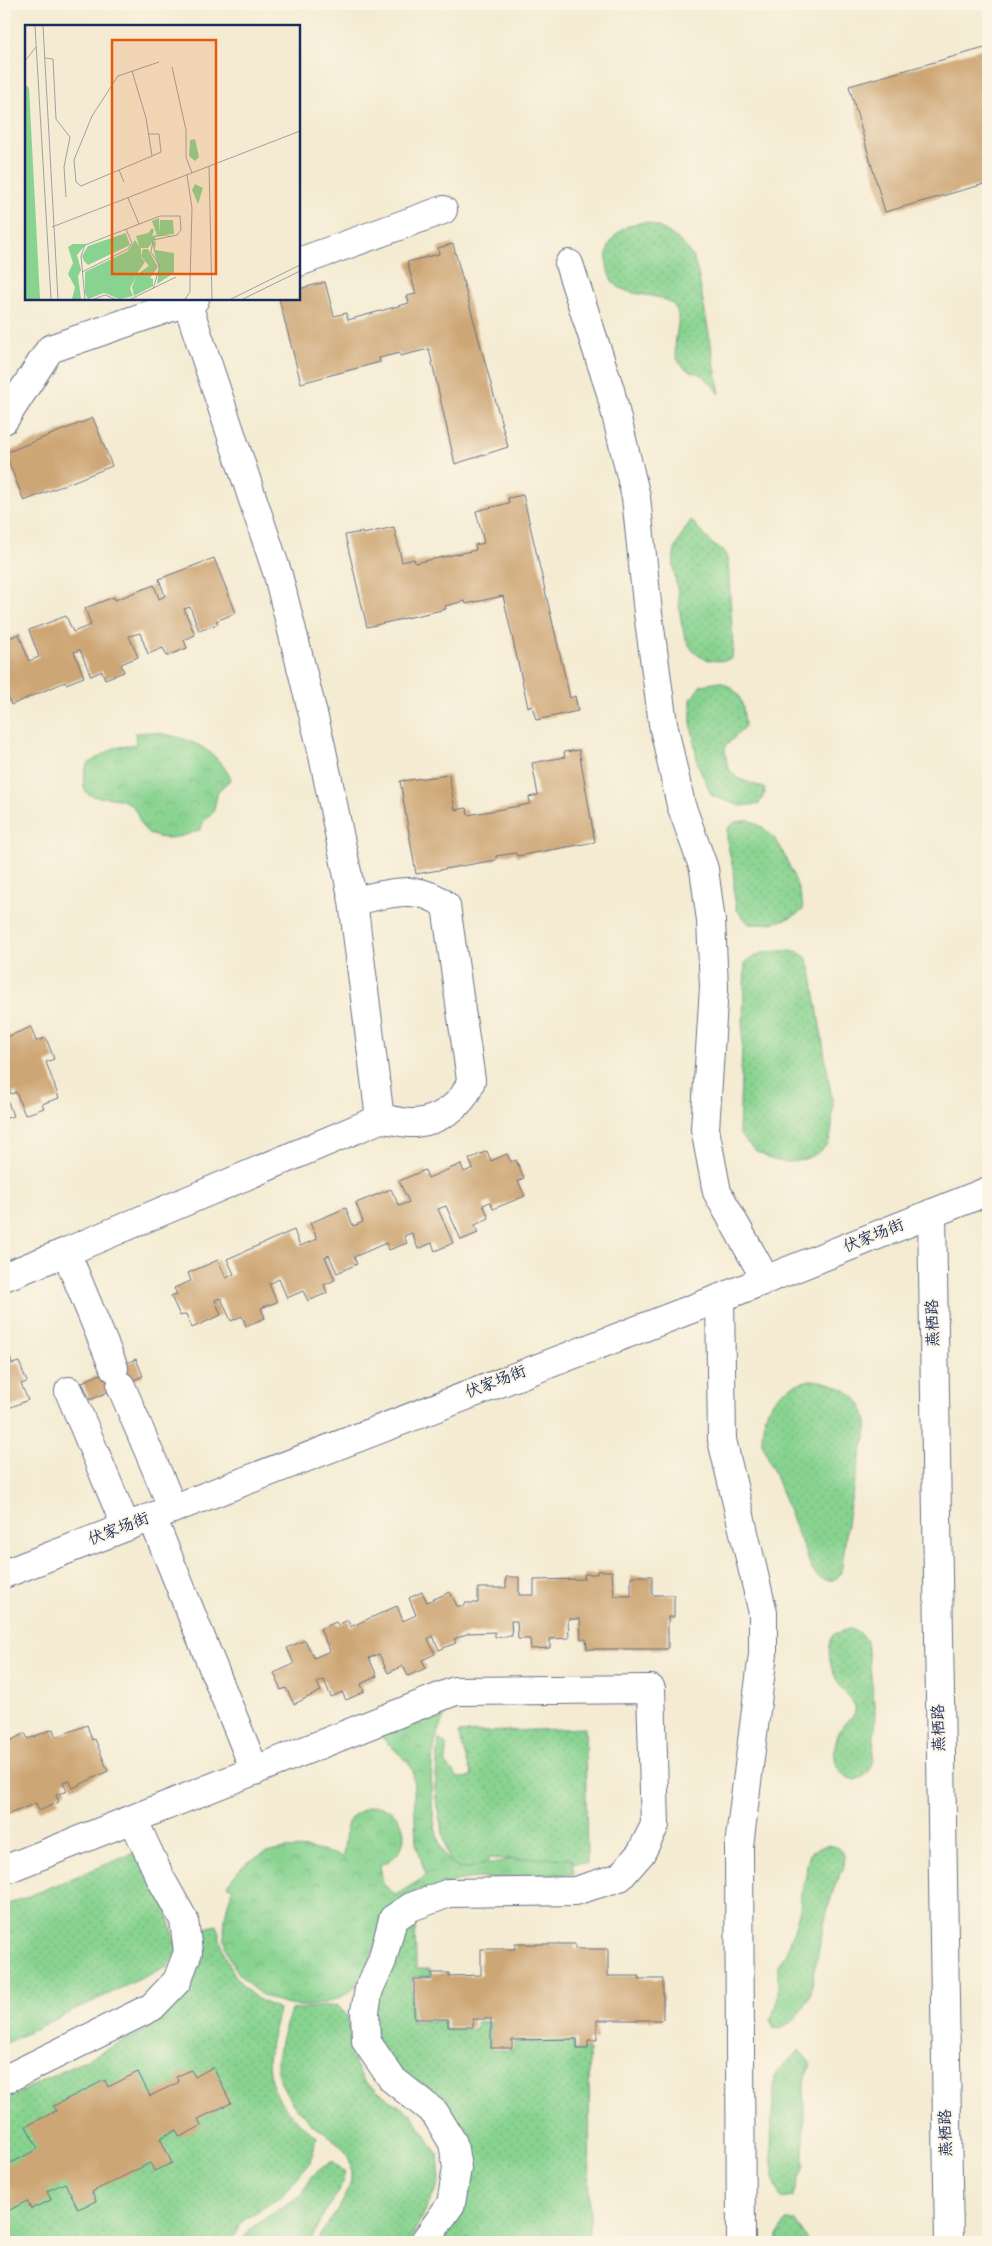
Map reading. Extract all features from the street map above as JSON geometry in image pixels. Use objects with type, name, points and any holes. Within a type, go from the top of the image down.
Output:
[{"type":"street","points":[[300,262],[443,210]]},
{"type":"street","points":[[568,264],[610,390],[636,497],[648,613],[663,724],[681,805],[704,869],[711,921],[714,987],[705,1128],[717,1192],[766,1280]]},
{"type":"street","points":[[4,420],[50,349],[191,300],[278,575],[321,746],[353,901],[380,1118]]},
{"type":"street","points":[[4,1277],[380,1118],[416,1123],[431,1120],[446,1113],[458,1103],[468,1092],[471,1080],[446,906],[428,894],[414,891],[401,891],[353,901]]},
{"type":"street","name":"伏家场街","points":[[4,1574],[720,1298],[988,1191]]},
{"type":"street","name":"燕栖路","points":[[932,1213],[949,2242]]},
{"type":"street","points":[[66,1252],[117,1377],[163,1513],[255,1771]]},
{"type":"street","points":[[720,1298],[722,1440],[763,1613],[763,1654],[740,1846],[741,2242]]},
{"type":"street","points":[[69,1391],[126,1527]]},
{"type":"street","points":[[4,1870],[456,1691],[651,1689],[655,1825],[641,1854],[620,1878],[574,1891],[449,1893],[411,1907],[393,1919],[382,1961],[369,1989],[365,2011],[366,2041],[392,2079],[434,2113],[454,2143],[457,2168],[451,2204],[424,2242]]},
{"type":"street","points":[[4,2080],[152,2008],[177,1980],[188,1952],[184,1920],[161,1879],[133,1819]]},
{"type":"green space","points":[[645,222],[659,227],[679,240],[693,258],[700,282],[720,394],[704,377],[686,369],[679,362],[675,348],[678,312],[675,307],[658,297],[625,291],[616,285],[610,277],[607,264],[609,245],[618,233],[625,228]]},
{"type":"green space","points":[[691,520],[712,544],[724,551],[728,561],[733,646],[732,659],[716,661],[704,658],[695,652],[688,643],[684,632],[674,559],[678,542]]},
{"type":"green space","points":[[720,682],[733,690],[740,699],[745,726],[725,747],[728,766],[735,776],[764,788],[765,793],[759,804],[741,806],[712,796],[698,765],[691,723],[691,699],[701,685]]},
{"type":"green space","points":[[150,732],[175,736],[197,745],[216,758],[231,779],[218,791],[213,813],[203,822],[201,829],[174,838],[152,835],[144,829],[133,807],[125,801],[97,797],[85,789],[84,780],[87,764],[114,748],[136,744],[135,733]]},
{"type":"green space","points":[[749,820],[763,828],[774,838],[788,862],[800,894],[803,910],[785,920],[763,924],[749,924],[737,910],[734,895],[734,873],[727,842],[727,829],[735,822]]},
{"type":"green space","points":[[796,951],[806,957],[811,970],[833,1106],[831,1133],[826,1145],[812,1156],[791,1162],[771,1159],[762,1155],[746,1142],[739,1133],[745,962],[762,953]]},
{"type":"green space","points":[[810,1380],[829,1383],[848,1392],[861,1405],[867,1425],[849,1510],[841,1571],[837,1578],[833,1580],[825,1580],[812,1570],[762,1442],[765,1419],[773,1401],[788,1388]]},
{"type":"green space","points":[[849,1629],[857,1631],[867,1641],[875,1711],[873,1760],[869,1772],[855,1780],[846,1777],[836,1764],[835,1747],[837,1738],[840,1730],[854,1713],[855,1709],[854,1704],[836,1679],[829,1656],[829,1649],[834,1634]]},
{"type":"green space","points":[[458,1705],[446,1714],[439,1728],[432,1764],[432,1805],[439,1842],[445,1856],[459,1869],[516,1859],[572,1859],[574,1874],[472,1879],[453,1882],[416,1906],[382,1932],[360,1981],[354,1989],[344,1995],[315,2005],[300,2006],[272,2000],[259,1993],[238,1972],[227,1949],[224,1923],[233,1889],[227,1885],[242,1867],[253,1859],[278,1850],[317,1850],[342,1857],[349,1821],[360,1811],[374,1806],[386,1808],[395,1815],[401,1824],[404,1835],[402,1847],[394,1857],[380,1865],[383,1884],[396,1895],[426,1876],[416,1843],[413,1770],[409,1763],[380,1736]]},
{"type":"green space","points":[[585,1728],[587,1863],[488,1858],[487,1876],[451,1869],[437,1807],[435,1788],[439,1739],[446,1745],[446,1764],[458,1778],[472,1777],[458,1733]]},
{"type":"green space","points":[[826,1845],[840,1849],[845,1861],[828,1909],[810,1994],[805,2005],[790,2023],[774,2029],[771,2021],[778,1997],[778,1965],[787,1951],[794,1931],[800,1909],[807,1863],[811,1852]]},
{"type":"green space","points":[[134,1853],[166,1907],[178,1951],[167,1966],[4,2044],[4,1906]]},
{"type":"green space","points":[[415,1918],[416,1969],[430,1969],[430,1977],[412,1977],[412,2021],[445,2021],[445,2029],[476,2029],[476,2022],[490,2022],[490,2050],[514,2050],[515,2042],[574,2041],[574,2050],[589,2050],[590,2239],[585,2242],[432,2242],[462,2163],[379,2051],[370,2001],[382,1948]]},
{"type":"green space","points":[[217,1925],[225,1955],[240,1982],[257,1998],[279,2009],[268,2056],[270,2075],[273,2086],[284,2106],[317,2137],[310,2162],[281,2197],[242,2221],[230,2242],[4,2242],[4,2100],[152,2027],[152,2018],[192,1931]]},
{"type":"green space","points":[[337,2005],[347,2015],[354,2061],[364,2082],[412,2115],[438,2155],[440,2181],[409,2242],[316,2242],[346,2195],[351,2179],[351,2168],[342,2147],[309,2121],[292,2103],[280,2081],[277,2066],[281,2042],[291,2010]]},
{"type":"green space","points":[[799,2050],[811,2064],[804,2080],[804,2166],[792,2197],[781,2199],[773,2171],[771,2138],[775,2074]]},
{"type":"green space","points":[[333,2161],[345,2173],[339,2192],[326,2209],[310,2242],[241,2242],[251,2228],[301,2195],[314,2175]]},
{"type":"green space","points":[[786,2221],[795,2221],[809,2242],[777,2242],[778,2235]]},
{"type":"building","points":[[988,47],[988,183],[885,212],[849,86]]},
{"type":"building","points":[[453,244],[508,447],[455,464],[429,349],[400,356],[400,353],[379,358],[380,362],[301,383],[279,300],[300,300],[300,289],[325,282],[334,316],[346,313],[348,320],[409,303],[407,296],[416,294],[407,262],[439,254],[438,248]]},
{"type":"building","points":[[93,418],[112,466],[24,501],[5,453]]},
{"type":"building","points":[[523,495],[570,698],[575,696],[578,711],[536,720],[532,706],[528,707],[503,596],[466,604],[465,601],[445,606],[446,609],[367,627],[345,535],[362,532],[363,534],[394,527],[402,562],[414,559],[415,563],[476,550],[475,545],[484,543],[476,511],[509,503],[508,498]]},
{"type":"building","points":[[214,558],[236,613],[216,621],[218,624],[199,631],[190,607],[184,609],[195,635],[184,640],[187,648],[167,656],[163,648],[148,654],[140,633],[129,636],[138,657],[121,664],[124,672],[105,679],[102,671],[91,676],[80,650],[74,652],[84,677],[66,684],[65,682],[11,705],[4,686],[4,640],[19,634],[29,661],[39,657],[29,630],[66,616],[73,632],[91,625],[85,608],[114,597],[115,600],[154,585],[159,599],[165,596],[159,579]]},
{"type":"building","points":[[579,750],[595,842],[517,856],[516,853],[496,856],[496,860],[416,874],[400,781],[449,775],[455,810],[467,808],[468,815],[530,804],[529,797],[538,795],[532,763],[565,757],[564,752]]},
{"type":"building","points":[[31,1027],[36,1041],[46,1038],[54,1059],[46,1062],[59,1098],[42,1104],[44,1108],[25,1115],[16,1092],[11,1094],[9,1089],[4,1090],[4,1051],[8,1049],[4,1038]]},
{"type":"building","points":[[4,1090],[13,1116],[4,1119]]},
{"type":"building","points":[[487,1151],[491,1161],[507,1154],[511,1162],[516,1160],[524,1178],[518,1181],[525,1196],[493,1209],[490,1202],[483,1205],[489,1218],[475,1225],[478,1233],[461,1240],[446,1206],[438,1209],[453,1243],[435,1251],[432,1243],[418,1249],[412,1233],[404,1236],[407,1243],[389,1250],[386,1243],[354,1257],[357,1264],[337,1273],[329,1255],[325,1257],[335,1280],[324,1285],[327,1293],[308,1301],[303,1291],[287,1298],[279,1279],[269,1284],[277,1302],[261,1308],[265,1318],[246,1326],[242,1316],[231,1321],[221,1298],[215,1300],[221,1315],[192,1328],[186,1314],[180,1316],[171,1296],[177,1294],[174,1288],[191,1281],[188,1273],[218,1260],[226,1278],[234,1274],[227,1259],[294,1230],[300,1246],[317,1239],[310,1223],[346,1208],[353,1226],[363,1222],[356,1203],[391,1189],[399,1206],[409,1202],[399,1181],[425,1170],[428,1178],[461,1164],[464,1172],[473,1168],[469,1159]]},
{"type":"building","points":[[10,1356],[12,1364],[19,1362],[27,1382],[21,1384],[28,1400],[4,1410],[4,1358]]},
{"type":"building","points":[[136,1359],[143,1376],[90,1400],[82,1382]]},
{"type":"building","points":[[597,1571],[612,1571],[614,1596],[631,1596],[631,1576],[652,1576],[652,1595],[674,1595],[674,1617],[668,1617],[668,1649],[587,1649],[586,1639],[581,1639],[580,1619],[568,1619],[569,1638],[550,1639],[550,1648],[531,1649],[530,1639],[518,1639],[517,1621],[511,1621],[512,1636],[495,1637],[495,1632],[469,1633],[454,1639],[456,1643],[439,1650],[433,1636],[428,1639],[435,1654],[422,1660],[426,1668],[408,1676],[403,1666],[388,1673],[379,1654],[369,1658],[377,1676],[361,1684],[364,1692],[346,1700],[342,1692],[331,1697],[324,1680],[317,1682],[321,1691],[294,1704],[286,1688],[281,1690],[274,1673],[294,1664],[287,1648],[305,1640],[314,1658],[330,1651],[320,1629],[336,1622],[338,1625],[348,1620],[350,1627],[397,1606],[403,1621],[416,1615],[409,1598],[422,1592],[427,1602],[450,1592],[457,1606],[465,1606],[465,1603],[478,1603],[478,1588],[506,1588],[506,1577],[519,1577],[519,1595],[534,1595],[534,1580],[584,1579],[584,1574],[597,1574]]},
{"type":"building","points":[[87,1725],[92,1740],[95,1739],[108,1771],[73,1788],[69,1780],[63,1782],[67,1791],[56,1795],[59,1802],[39,1811],[36,1803],[4,1816],[4,1744],[25,1733],[28,1739],[53,1729],[56,1737]]},
{"type":"building","points":[[515,1944],[575,1944],[575,1949],[608,1949],[608,1976],[639,1976],[639,1979],[663,1979],[663,2020],[597,2020],[597,2040],[588,2040],[588,2049],[577,2049],[577,2039],[512,2040],[512,2048],[491,2048],[491,2019],[473,2019],[473,2027],[448,2027],[448,2019],[414,2019],[414,1979],[432,1979],[432,1973],[449,1973],[449,1976],[481,1975],[481,1949],[515,1949]]},
{"type":"building","points":[[213,2067],[231,2103],[198,2119],[201,2126],[180,2137],[176,2130],[160,2138],[172,2163],[154,2171],[150,2163],[92,2192],[96,2201],[78,2209],[65,2183],[47,2191],[51,2200],[31,2209],[27,2201],[4,2213],[4,2161],[6,2160],[9,2164],[38,2149],[26,2126],[56,2111],[53,2106],[105,2080],[108,2087],[138,2072],[150,2096],[179,2082],[176,2077],[191,2070],[195,2077]]}]
